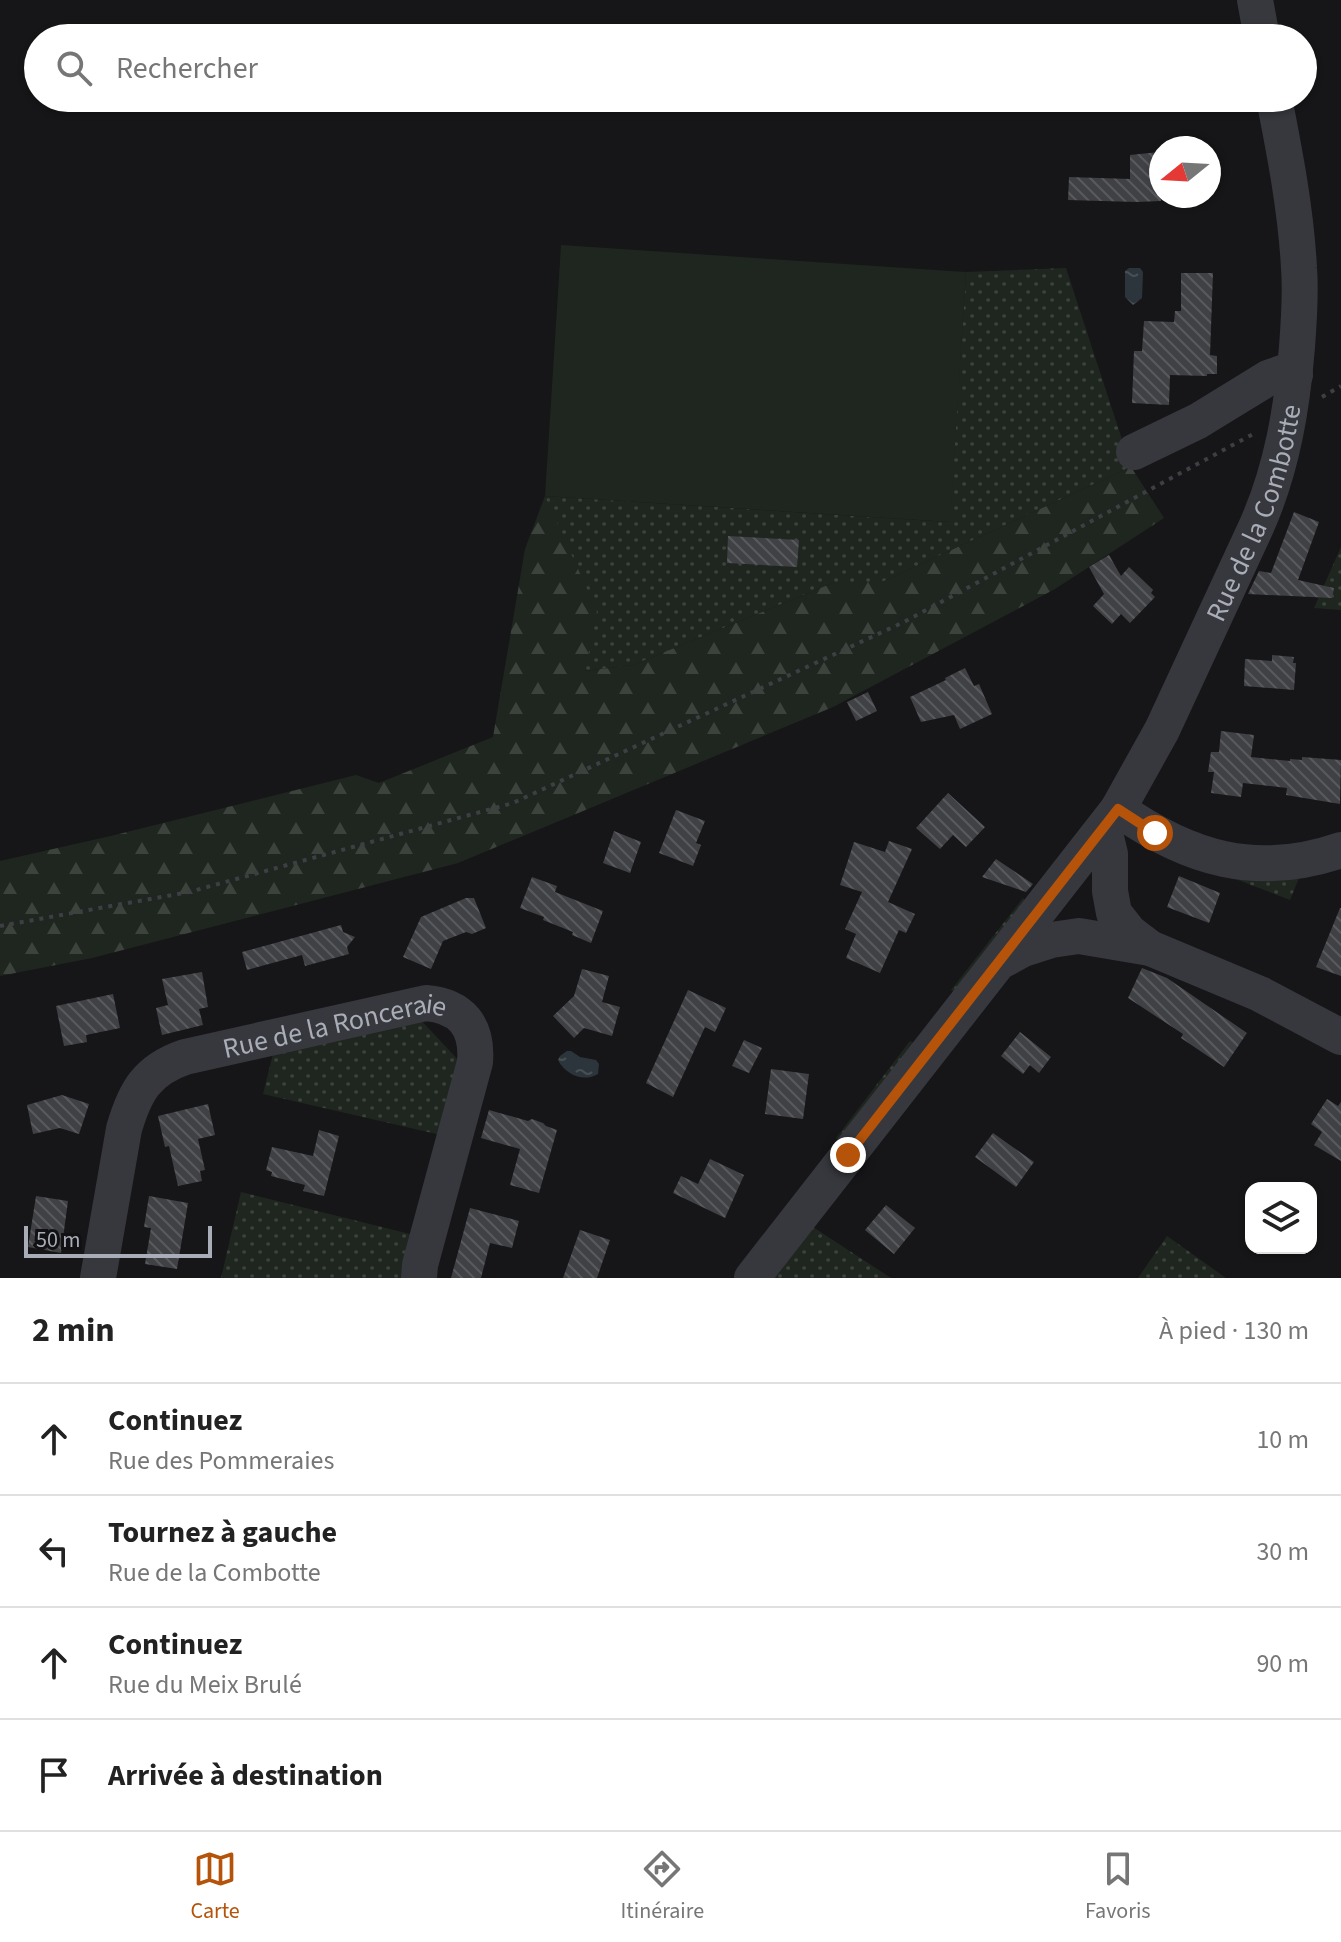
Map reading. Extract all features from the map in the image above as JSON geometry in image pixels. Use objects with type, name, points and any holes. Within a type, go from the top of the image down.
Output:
[{"type":"street","points":[[1255,0],[1259,24]]},
{"type":"street","name":"Rue de la Combotte","points":[[752,1278],[1111,819],[1162,730],[1257,525],[1281,461],[1295,375],[1299,319],[1299,270],[1287,165],[1277,112]]},
{"type":"street","points":[[1134,452],[1198,421],[1268,378],[1282,373],[1295,375]]},
{"type":"street","points":[[1114,913],[1110,891],[1111,819],[1231,862],[1286,862],[1341,850]]},
{"type":"street","points":[[1079,936],[1068,923],[1057,889],[1078,888],[1093,894],[1129,932],[1150,948]]},
{"type":"street","points":[[999,962],[1023,949],[1051,940],[1079,936],[1150,948],[1260,994],[1341,1037]]},
{"type":"street","name":"Rue de la Ronceraie","points":[[98,1278],[124,1129],[135,1095],[155,1072],[185,1057],[426,1003],[448,1007],[458,1013],[475,1039],[476,1051],[419,1278]]},
{"type":"path","points":[[0,926],[189,892],[513,803],[904,622],[1341,386]]},
{"type":"green space","points":[[561,245],[966,272],[950,522],[545,496]]},
{"type":"green space","points":[[1066,268],[1131,467],[882,582],[835,582],[633,665],[584,671],[545,496],[949,522],[966,272]]},
{"type":"green space","points":[[1131,467],[1164,518],[1055,589],[833,707],[458,863],[92,958],[0,976],[0,861],[356,775],[379,783],[493,737],[525,549],[545,496],[597,611],[585,671],[633,665],[835,582],[882,582]]},
{"type":"green space","points":[[1341,547],[1341,610],[1314,608]]},
{"type":"green space","points":[[1134,840],[1301,873],[1290,900]]},
{"type":"green space","points":[[1023,898],[1027,902],[955,993],[951,990]]},
{"type":"green space","points":[[417,1016],[462,1064],[441,1135],[263,1094],[274,1050]]},
{"type":"green space","points":[[910,1041],[914,1043],[840,1140],[836,1138]]},
{"type":"green space","points":[[241,1192],[414,1235],[402,1278],[221,1278]]},
{"type":"green space","points":[[813,1227],[891,1278],[773,1278]]},
{"type":"green space","points":[[1167,1236],[1226,1278],[1138,1278]]},
{"type":"water","points":[[1140,268],[1143,272],[1142,298],[1133,305],[1125,297],[1125,271]]},
{"type":"water","points":[[567,1051],[596,1060],[599,1064],[598,1074],[586,1078],[570,1073],[558,1060]]},
{"type":"building","points":[[1149,153],[1149,201],[1068,200],[1069,177],[1130,179],[1130,155]]},
{"type":"building","points":[[1181,273],[1213,273],[1210,355],[1217,356],[1217,374],[1170,375],[1169,405],[1132,403],[1134,351],[1142,351],[1144,321],[1174,322],[1175,311],[1181,311]]},
{"type":"building","points":[[1294,512],[1319,522],[1298,580],[1334,588],[1332,598],[1248,594],[1259,571],[1271,573]]},
{"type":"building","points":[[728,536],[799,540],[797,567],[727,563]]},
{"type":"building","points":[[1109,555],[1121,576],[1129,567],[1153,590],[1151,593],[1155,597],[1130,623],[1121,614],[1112,624],[1093,606],[1104,594],[1089,567]]},
{"type":"building","points":[[1272,655],[1294,657],[1294,690],[1244,686],[1245,659],[1272,661]]},
{"type":"building","points":[[965,668],[974,686],[979,684],[992,714],[960,729],[954,715],[921,722],[910,697]]},
{"type":"building","points":[[868,692],[877,711],[856,721],[847,702]]},
{"type":"building","points":[[1221,731],[1254,735],[1251,757],[1290,761],[1302,760],[1302,757],[1341,760],[1340,804],[1286,795],[1287,788],[1243,783],[1241,797],[1211,793],[1214,772],[1208,772],[1211,752],[1219,752]]},
{"type":"building","points":[[948,793],[985,827],[966,847],[953,835],[940,849],[916,828]]},
{"type":"building","points":[[676,810],[705,821],[696,843],[701,845],[693,866],[659,853]]},
{"type":"building","points":[[614,831],[641,842],[630,873],[603,863]]},
{"type":"building","points":[[889,841],[912,849],[888,902],[915,914],[906,933],[899,930],[880,973],[846,958],[856,934],[845,929],[862,892],[840,885],[854,842],[885,852]]},
{"type":"building","points":[[996,859],[1033,884],[1026,892],[982,877]]},
{"type":"building","points":[[1179,876],[1220,893],[1209,923],[1167,907]]},
{"type":"building","points":[[532,877],[557,886],[555,892],[603,911],[591,943],[543,920],[544,917],[520,908]]},
{"type":"building","points":[[466,898],[474,898],[486,928],[443,941],[431,969],[403,957],[421,917]]},
{"type":"building","points":[[1341,908],[1341,976],[1316,967]]},
{"type":"building","points":[[341,925],[343,932],[355,937],[347,947],[349,954],[305,966],[302,955],[247,970],[242,952]]},
{"type":"building","points":[[1142,968],[1167,978],[1247,1033],[1224,1067],[1181,1038],[1183,1034],[1128,998]]},
{"type":"building","points":[[582,969],[609,976],[602,1002],[620,1007],[612,1036],[584,1028],[574,1038],[553,1016],[574,996]]},
{"type":"building","points":[[202,972],[208,1007],[199,1009],[203,1025],[162,1035],[156,1008],[168,1005],[162,979]]},
{"type":"building","points":[[688,990],[726,1008],[715,1032],[705,1027],[673,1097],[646,1083]]},
{"type":"building","points":[[113,994],[120,1028],[86,1035],[87,1042],[64,1046],[56,1006]]},
{"type":"building","points":[[1020,1032],[1051,1057],[1039,1073],[1030,1065],[1023,1074],[1001,1056]]},
{"type":"building","points":[[744,1040],[762,1048],[749,1073],[732,1066]]},
{"type":"building","points":[[771,1069],[809,1074],[803,1119],[765,1114]]},
{"type":"building","points":[[62,1095],[89,1104],[79,1134],[60,1128],[33,1134],[27,1105]]},
{"type":"building","points":[[1327,1099],[1338,1106],[1341,1102],[1341,1161],[1314,1145],[1322,1132],[1311,1124]]},
{"type":"building","points":[[208,1104],[215,1135],[198,1139],[205,1170],[200,1171],[202,1181],[178,1186],[158,1116]]},
{"type":"building","points":[[489,1110],[528,1121],[532,1119],[557,1130],[539,1193],[510,1185],[520,1149],[481,1138]]},
{"type":"building","points":[[319,1130],[339,1136],[324,1196],[303,1191],[305,1185],[271,1176],[272,1172],[266,1170],[272,1147],[313,1156]]},
{"type":"building","points":[[993,1133],[1034,1162],[1016,1187],[975,1157]]},
{"type":"building","points":[[710,1159],[744,1175],[725,1218],[673,1193],[681,1176],[698,1184]]},
{"type":"building","points":[[36,1196],[68,1201],[61,1253],[28,1247]]},
{"type":"building","points":[[149,1196],[188,1203],[177,1269],[145,1264],[151,1228],[144,1227]]},
{"type":"building","points":[[886,1205],[915,1228],[894,1254],[865,1230]]},
{"type":"building","points":[[470,1208],[519,1221],[512,1248],[490,1243],[481,1278],[451,1278]]},
{"type":"building","points":[[580,1230],[610,1240],[597,1278],[563,1278]]},
{"type":"route","points":[[848,1155],[1118,809],[1155,833]]}]
